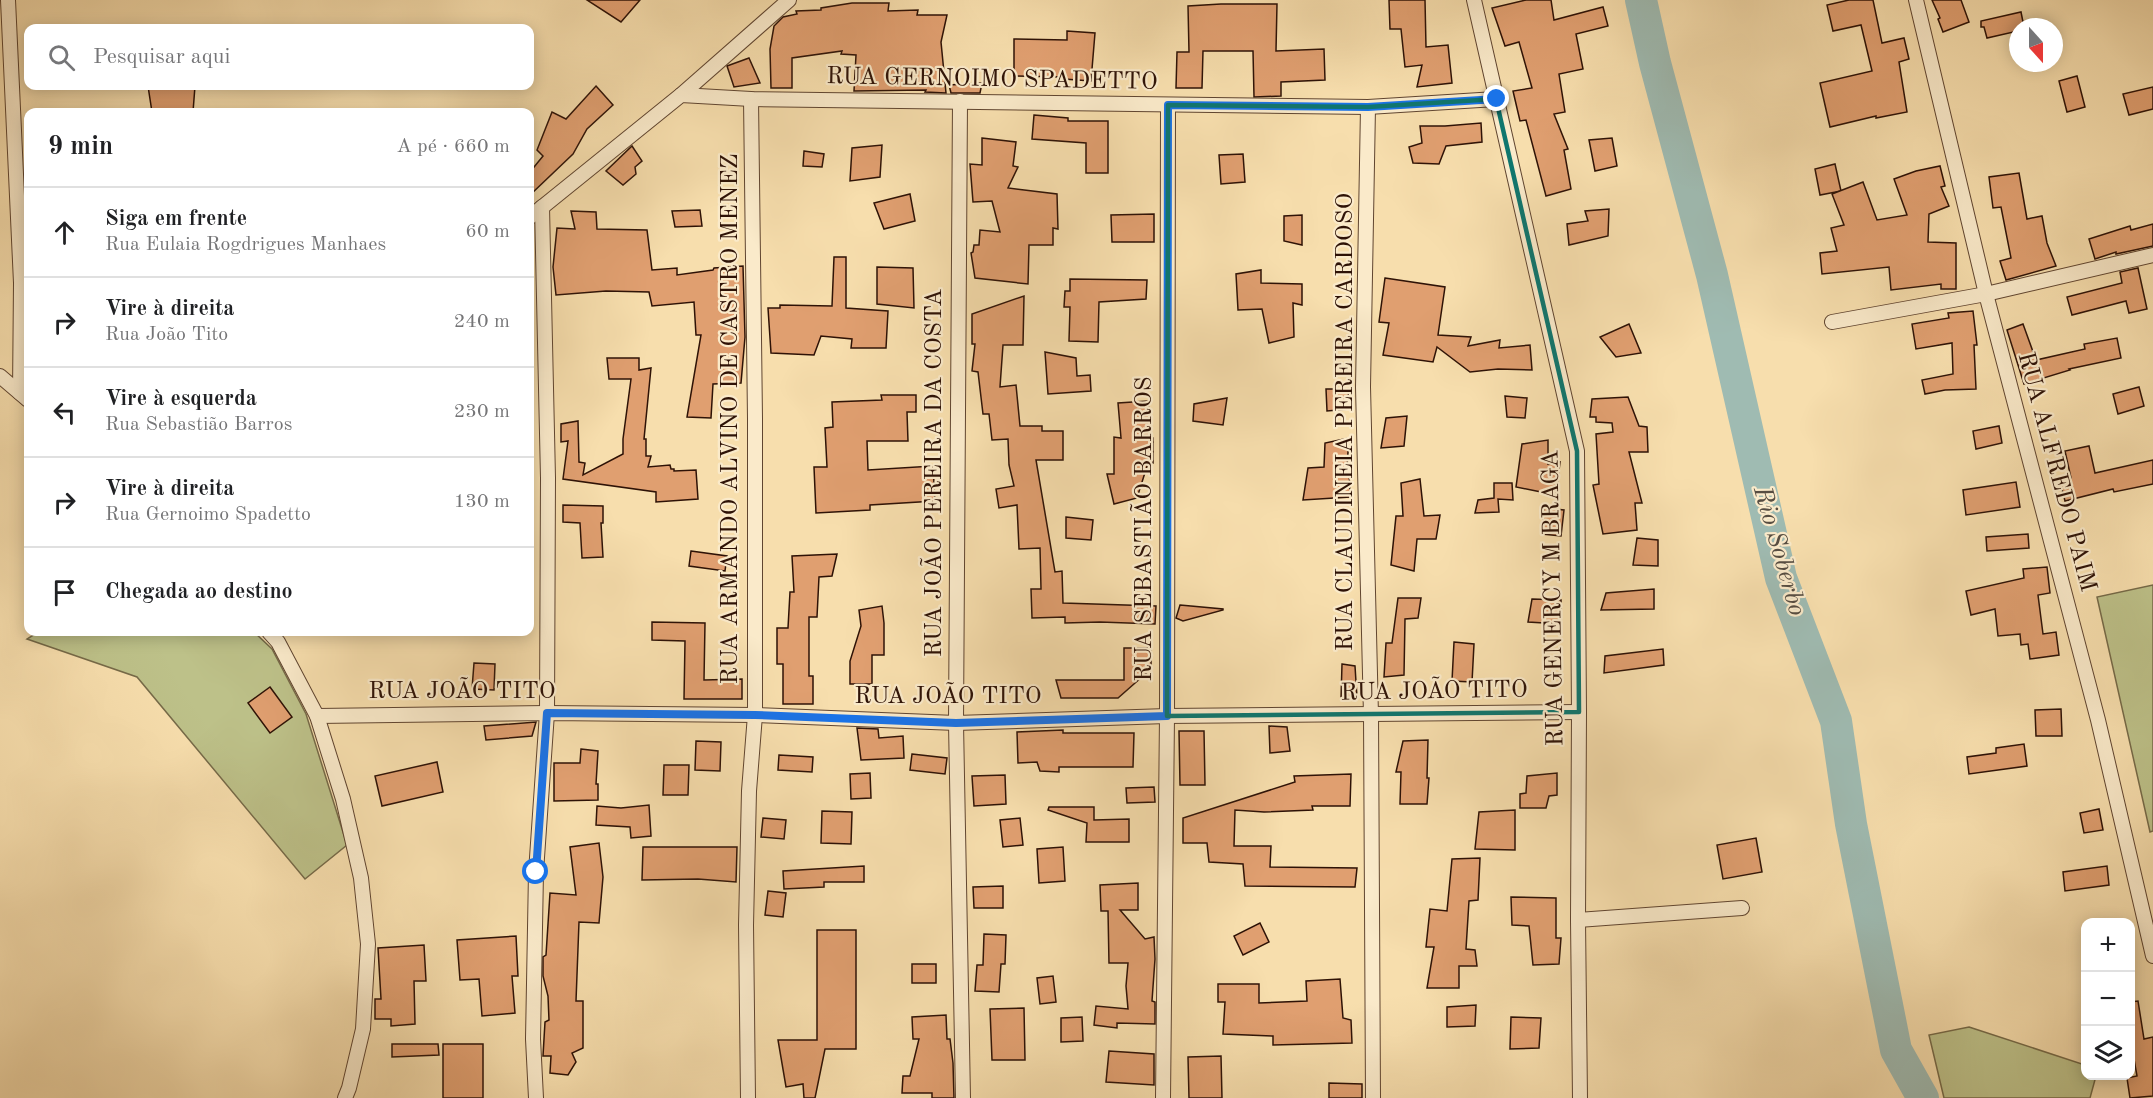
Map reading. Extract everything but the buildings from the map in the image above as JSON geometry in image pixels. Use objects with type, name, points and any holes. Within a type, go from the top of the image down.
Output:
[{"type":"street","points":[[8,0],[24,368]]},
{"type":"street","points":[[534,214],[681,95],[789,0]]},
{"type":"street","name":"RUA GENERCY M BRAGA","points":[[1474,0],[1577,451],[1580,1098]]},
{"type":"street","name":"RUA ALFREDO PAIM","points":[[1916,0],[1986,294],[2098,720],[2153,956]]},
{"type":"street","name":"RUA GERNOIMO SPADETTO","points":[[681,95],[751,99],[1368,107],[1497,99]]},
{"type":"street","name":"RUA ARMANDO ALVINO DE CASTRO MENEZ","points":[[748,1098],[746,926],[749,791],[755,715],[755,418],[751,99]]},
{"type":"street","name":"RUA JOÃO PEREIRA DA COSTA","points":[[960,101],[956,723],[963,1098]]},
{"type":"street","name":"RUA SEBASTIÃO BARROS","points":[[1163,1098],[1167,716],[1168,105]]},
{"type":"street","name":"RUA CLAUDINEIA PEREIRA CARDOSO","points":[[1368,107],[1363,387],[1371,715],[1373,1098]]},
{"type":"street","points":[[536,1098],[533,1039],[536,872],[547,713],[548,478],[542,207]]},
{"type":"street","points":[[1832,322],[1986,294],[2153,255]]},
{"type":"street","points":[[0,376],[24,396]]},
{"type":"street","points":[[273,636],[278,642],[317,716],[343,799],[361,878],[368,944],[363,1029],[345,1098]]},
{"type":"street","name":"RUA JOÃO TITO","points":[[317,716],[547,713],[755,715],[956,723],[1167,716],[1579,712]]},
{"type":"street","points":[[1578,920],[1742,909]]},
{"type":"highlighted area","points":[[1496,99],[1577,451],[1579,712],[1167,716],[1168,105],[1368,107]]},
{"type":"green space","points":[[2153,585],[2153,831],[2150,832],[2097,597]]},
{"type":"green space","points":[[32,636],[258,636],[272,649],[306,714],[347,845],[305,879],[137,677],[27,639]]},
{"type":"green space","points":[[1969,1027],[2081,1064],[2081,1080],[2095,1080],[2090,1098],[1944,1098],[1929,1035]]},
{"type":"waterway","name":"Rio Soberbo","points":[[1641,0],[1655,63],[1712,275],[1781,578],[1836,721],[1851,824],[1896,1050],[1923,1098]]},
{"type":"route","points":[[536,872],[547,713],[755,715],[956,723],[1167,716],[1168,105],[1368,107],[1497,99]]}]
